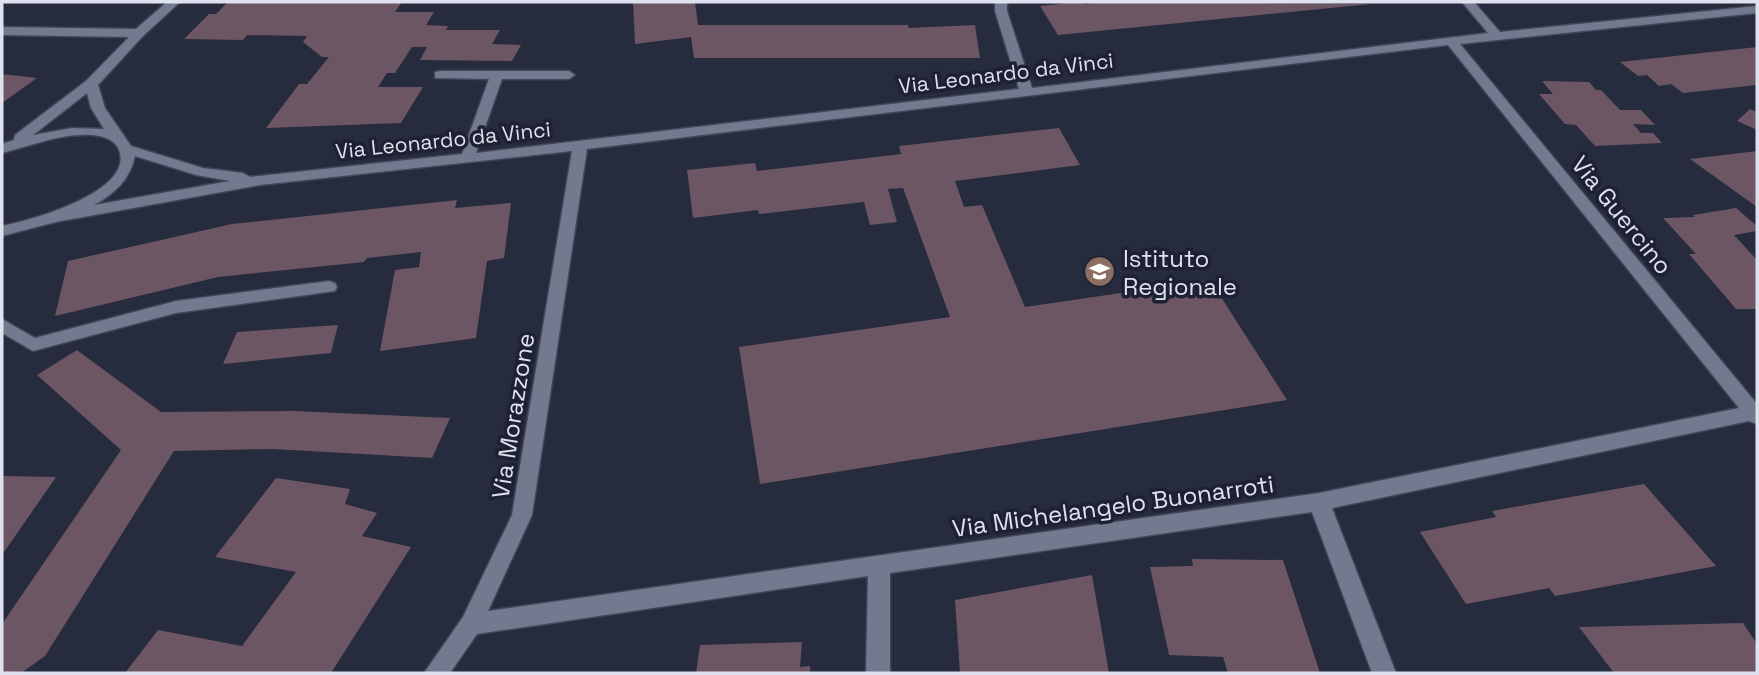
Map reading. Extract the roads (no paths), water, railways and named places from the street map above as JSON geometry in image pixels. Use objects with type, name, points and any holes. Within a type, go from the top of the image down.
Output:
[{"type":"street","points":[[4,148],[91,84],[139,33],[174,2]]},
{"type":"street","points":[[1001,2],[1001,11],[1027,92]]},
{"type":"street","points":[[1468,2],[1498,37]]},
{"type":"street","name":"Via Leonardo da Vinci","points":[[55,218],[260,180],[580,146],[1748,7]]},
{"type":"street","points":[[2,30],[139,33]]},
{"type":"street","name":"Via Guercino","points":[[1451,41],[1756,414]]},
{"type":"street","points":[[440,75],[569,75]]},
{"type":"street","points":[[467,159],[497,75]]},
{"type":"street","points":[[2,231],[55,218],[81,206],[113,183],[128,161],[122,144],[98,108],[91,84]]},
{"type":"street","name":"Via Leonardo da Vinci","points":[[4,148],[37,137],[87,131],[201,172],[260,180]]},
{"type":"street","name":"Via Morazzone","points":[[436,673],[471,624],[522,515],[580,146]]},
{"type":"street","points":[[2,325],[33,345],[176,307],[330,287]]},
{"type":"street","name":"Via Michelangelo Buonarroti","points":[[471,624],[878,568],[1319,502],[1756,414]]},
{"type":"street","points":[[1319,502],[1384,673]]},
{"type":"street","points":[[878,568],[878,673]]},
{"type":"place","name":"Istituto Regionale","points":[[1100,272]]}]
